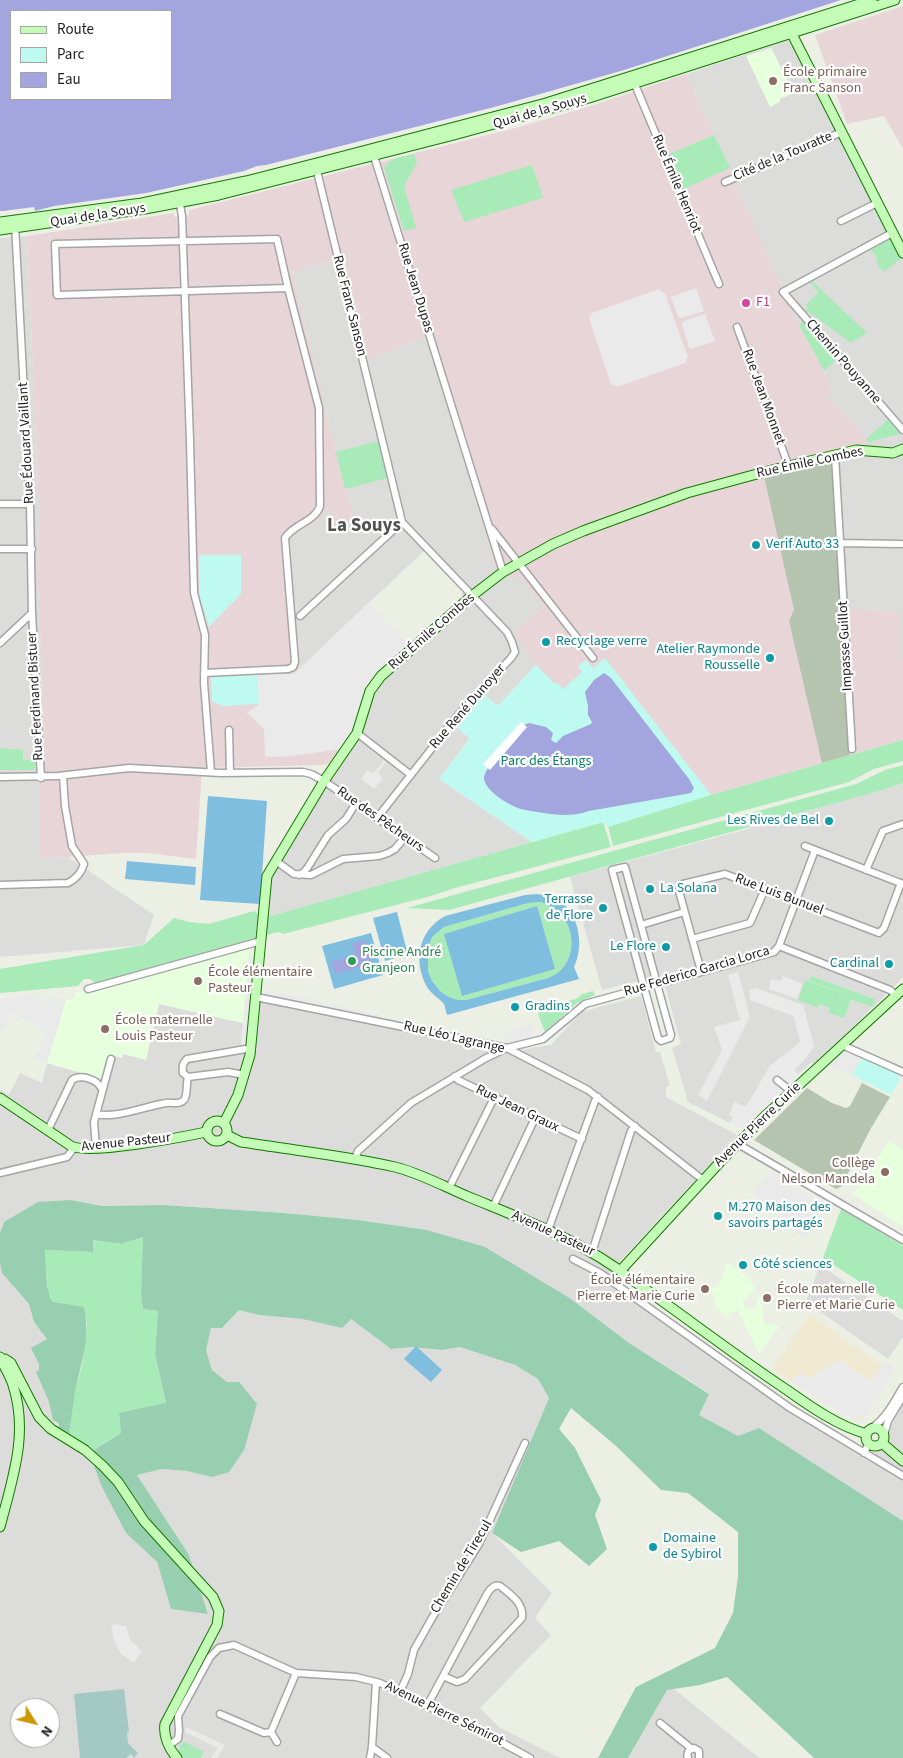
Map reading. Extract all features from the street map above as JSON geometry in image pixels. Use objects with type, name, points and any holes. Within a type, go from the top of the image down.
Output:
[{"type":"street","name":"Quai de la Souys","points":[[791,30],[872,0]]},
{"type":"street","name":"Quai de la Souys","points":[[0,230],[15,225],[142,203],[179,199],[316,167],[633,80],[791,30],[896,0]]},
{"type":"street","points":[[791,30],[903,253]]},
{"type":"street","name":"Rue Émile Henriot","points":[[633,80],[719,284]]},
{"type":"street","name":"Cité de la Touratte","points":[[725,182],[842,132]]},
{"type":"street","name":"Rue Jean Dupas","points":[[373,152],[503,572]]},
{"type":"street","name":"Rue Franc Sanson","points":[[316,167],[402,522]]},
{"type":"street","points":[[179,199],[182,216],[185,292],[194,593],[205,634],[204,672],[211,772]]},
{"type":"street","points":[[841,221],[877,203]]},
{"type":"street","name":"Quai de la Souys","points":[[0,222],[15,225]]},
{"type":"street","name":"Rue Édouard Vaillant","points":[[15,225],[32,549],[32,614]]},
{"type":"street","name":"Chemin Pouyanne","points":[[892,233],[784,291],[783,294],[903,430]]},
{"type":"street","points":[[204,672],[288,669],[293,667],[295,662],[284,538],[288,532],[318,513],[320,506],[319,408],[277,239],[55,244],[57,295],[288,288]]},
{"type":"street","name":"Rue Jean Monnet","points":[[737,327],[789,467]]},
{"type":"street","name":"Rue Émile Combes","points":[[224,1123],[238,1095],[251,1049],[266,882],[269,871],[324,781],[357,733],[370,691],[375,683],[472,595],[503,572],[553,544],[687,492],[856,450],[893,453],[903,449]]},
{"type":"street","name":"Impasse Guillot","points":[[835,455],[852,749]]},
{"type":"street","points":[[0,504],[30,504]]},
{"type":"street","points":[[300,616],[402,522],[472,595]]},
{"type":"street","points":[[490,527],[592,658]]},
{"type":"street","points":[[841,543],[901,544]]},
{"type":"street","points":[[0,549],[32,549]]},
{"type":"street","name":"Rue René Dunoyer","points":[[377,818],[459,714],[515,652],[507,632],[472,595]]},
{"type":"street","points":[[0,643],[32,614]]},
{"type":"street","name":"Rue Ferdinand Bistuer","points":[[32,614],[41,778]]},
{"type":"street","points":[[229,730],[230,773]]},
{"type":"street","points":[[357,733],[411,774]]},
{"type":"street","points":[[0,777],[41,778],[129,768],[230,773],[303,772],[324,781]]},
{"type":"street","points":[[0,885],[68,883],[76,879],[82,871],[84,864],[72,846],[65,806],[63,776]]},
{"type":"street","name":"Rue des Pêcheurs","points":[[324,781],[435,858]]},
{"type":"street","points":[[299,875],[308,867],[328,834],[346,819],[356,803]]},
{"type":"street","points":[[866,870],[883,831],[903,824]]},
{"type":"street","points":[[276,861],[299,875],[318,872],[347,858],[380,856],[388,853],[395,849],[405,837]]},
{"type":"street","points":[[805,846],[902,884]]},
{"type":"street","name":"Rue Federico Garcia Lorca","points":[[507,1048],[543,1039],[585,1004],[774,952],[779,946],[815,850]]},
{"type":"street","points":[[625,867],[656,983],[670,1035],[670,1038],[661,1041],[658,1038],[612,870],[625,867]]},
{"type":"street","name":"Rue Luis Bunuel","points":[[701,972],[679,891],[684,884],[725,874],[879,933],[884,928],[902,884]]},
{"type":"street","points":[[692,939],[750,923],[764,889]]},
{"type":"street","points":[[640,925],[684,912]]},
{"type":"street","points":[[88,989],[261,941]]},
{"type":"street","points":[[779,946],[899,992]]},
{"type":"street","name":"Avenue Pierre Curie","points":[[621,1270],[738,1144],[899,992]]},
{"type":"street","name":"Rue Léo Lagrange","points":[[256,997],[507,1048],[554,1071],[598,1097],[703,1180]]},
{"type":"street","points":[[842,1045],[903,1072]]},
{"type":"street","points":[[355,1159],[358,1151],[411,1103],[486,1058],[507,1048]]},
{"type":"street","points":[[188,1077],[183,1072],[182,1067],[187,1059],[251,1049]]},
{"type":"street","points":[[96,1148],[94,1122],[111,1059]]},
{"type":"street","points":[[188,1077],[228,1072],[244,1075]]},
{"type":"street","points":[[48,1130],[72,1080],[81,1076],[97,1082],[102,1089]]},
{"type":"street","name":"Rue Jean Graux","points":[[455,1076],[458,1080],[494,1098],[582,1139]]},
{"type":"street","points":[[96,1114],[102,1116],[183,1101],[186,1098],[188,1077]]},
{"type":"street","points":[[777,1080],[792,1092]]},
{"type":"street","points":[[548,1230],[598,1097]]},
{"type":"street","name":"Avenue Pasteur","points":[[0,1098],[74,1148],[96,1148],[206,1132]]},
{"type":"street","points":[[449,1188],[494,1098]]},
{"type":"street","points":[[493,1207],[535,1118]]},
{"type":"street","points":[[217,1120],[224,1123],[227,1128],[226,1135],[222,1140],[216,1141],[210,1138],[206,1129],[210,1123],[217,1120]]},
{"type":"street","points":[[591,1251],[631,1131],[635,1126]]},
{"type":"street","name":"Avenue Pasteur","points":[[226,1135],[241,1142],[355,1159],[397,1168],[548,1230],[591,1251],[621,1270],[630,1279],[756,1370],[810,1406],[850,1429],[869,1435]]},
{"type":"street","points":[[738,1144],[903,1240]]},
{"type":"street","points":[[0,1173],[70,1156],[74,1148]]},
{"type":"street","name":"Avenue Pasteur","points":[[573,1259],[600,1273],[790,1408],[903,1476]]},
{"type":"street","points":[[0,1509],[10,1472],[15,1440],[12,1404],[1,1359]]},
{"type":"street","points":[[0,1527],[15,1473],[20,1430],[19,1409],[14,1387],[1,1359]]},
{"type":"street","points":[[1,1359],[11,1363],[39,1417],[52,1429],[84,1450],[103,1466],[118,1482],[144,1521],[201,1583],[217,1604],[218,1625],[165,1724],[165,1734],[177,1758]]},
{"type":"street","points":[[864,1452],[869,1435],[886,1414],[903,1387]]},
{"type":"street","points":[[869,1435],[876,1446],[883,1438],[888,1421],[903,1396]]},
{"type":"street","points":[[869,1435],[878,1428],[883,1438],[903,1461]]},
{"type":"street","name":"Chemin de Tirecul","points":[[400,1692],[408,1674],[414,1650],[479,1544],[525,1443]]},
{"type":"street","points":[[427,1706],[487,1594],[493,1586],[500,1586],[518,1602],[523,1610],[522,1618],[465,1678],[457,1682],[444,1676]]},
{"type":"street","points":[[169,1745],[176,1741],[178,1736],[177,1720],[210,1658],[219,1648],[229,1645],[238,1646],[296,1673],[271,1732]]},
{"type":"street","name":"Avenue Pierre Sémirot","points":[[296,1673],[356,1677],[376,1682],[400,1692],[530,1758]]},
{"type":"street","points":[[370,1758],[376,1682]]},
{"type":"street","points":[[220,1714],[264,1733],[271,1732]]},
{"type":"street","points":[[660,1723],[692,1749],[699,1751],[699,1758]]},
{"type":"street","points":[[271,1732],[277,1742]]},
{"type":"street","points":[[372,1747],[387,1758]]},
{"type":"street","points":[[687,1758],[687,1753],[692,1749]]},
{"type":"shaded area","points":[[903,6],[903,149],[884,116],[847,124],[815,35]]},
{"type":"shaded area","points":[[798,37],[903,245],[903,659],[900,659],[900,612],[841,608],[832,450],[869,442],[826,397],[832,391],[824,371],[799,325],[686,74]]},
{"type":"shaded area","name":"École primaire Franc Sanson","points":[[771,48],[794,93],[780,99],[780,102],[770,107],[746,56]]},
{"type":"shaded area","points":[[686,74],[799,325],[824,371],[832,391],[826,397],[870,442],[832,450],[841,608],[900,612],[900,659],[903,659],[903,740],[711,795],[562,694],[536,665],[514,632],[544,607],[522,579],[508,577],[496,568],[426,336],[368,360],[344,258],[292,272],[355,521],[335,526],[329,508],[314,524],[289,535],[300,668],[368,603],[409,645],[377,673],[369,683],[359,722],[332,763],[321,765],[202,768],[196,859],[147,853],[122,853],[40,859],[40,783],[46,770],[38,582],[39,508],[27,236],[174,213],[174,217],[189,215],[189,210],[519,127],[591,106]]},
{"type":"shaded area","points":[[27,236],[39,508],[38,582],[46,770],[40,783],[40,859],[68,857],[154,915],[144,945],[0,957],[0,238]]},
{"type":"shaded area","points":[[344,258],[368,360],[426,336],[496,568],[508,577],[522,578],[544,607],[514,632],[536,665],[498,706],[483,694],[456,726],[470,738],[439,779],[532,842],[257,920],[262,876],[332,763],[369,683],[377,673],[462,598],[462,590],[425,550],[300,668],[289,535],[314,524],[329,508],[335,525],[355,521],[292,272]]},
{"type":"shaded area","points":[[696,288],[704,311],[681,318],[678,316],[671,297]]},
{"type":"shaded area","points":[[659,289],[665,294],[688,357],[685,363],[617,387],[611,384],[589,318],[592,313]]},
{"type":"shaded area","points":[[705,314],[715,341],[691,349],[682,324],[684,321]]},
{"type":"shaded area","points":[[832,462],[850,755],[822,763],[789,621],[794,610],[764,476]]},
{"type":"shaded area","points":[[368,603],[409,645],[377,673],[369,683],[359,722],[342,749],[293,756],[265,757],[264,729],[247,713],[259,704],[257,675],[294,674]]},
{"type":"shaded area","points":[[384,760],[386,762],[378,773],[383,778],[374,789],[361,779],[367,770],[373,774]]},
{"type":"shaded area","points":[[903,783],[903,977],[875,1006],[873,1004],[875,999],[811,976],[809,981],[805,980],[818,1008],[819,1004],[831,1008],[844,1018],[851,1000],[873,1007],[839,1041],[813,1064],[812,1062],[798,1074],[794,1070],[805,1059],[813,1046],[803,1005],[750,1000],[795,1016],[801,1042],[770,1066],[746,1107],[734,1102],[733,1118],[730,1123],[688,1102],[672,1048],[681,1044],[662,975],[602,990],[570,877],[744,830]]},
{"type":"shaded area","points":[[208,796],[267,801],[260,904],[200,900]]},
{"type":"shaded area","points":[[127,861],[196,867],[195,885],[125,879]]},
{"type":"shaded area","points":[[537,894],[555,898],[567,907],[576,923],[578,932],[579,950],[574,967],[579,979],[447,1015],[444,1004],[427,987],[420,967],[421,947],[429,930],[445,916],[525,895]],"holes":[[[541,902],[555,909],[563,917],[571,936],[569,957],[565,966],[558,973],[548,978],[466,1000],[449,997],[441,992],[432,981],[428,971],[428,948],[432,937],[444,927],[528,903]]]},
{"type":"shaded area","points":[[537,906],[555,969],[462,996],[444,934]]},
{"type":"shaded area","points":[[397,912],[408,955],[385,961],[373,918]]},
{"type":"shaded area","name":"Piscine André Granjeon","points":[[371,933],[383,975],[334,989],[322,946]]},
{"type":"shaded area","points":[[250,948],[243,1023],[159,1004],[146,1060],[123,1054],[122,1058],[110,1055],[103,1079],[47,1063],[66,1000],[75,998],[75,993],[149,976]]},
{"type":"shaded area","points":[[249,957],[256,957],[249,1045],[241,1044]]},
{"type":"shaded area","points":[[738,972],[750,1017],[707,1101],[698,1095],[722,1050],[714,1027],[740,1020],[728,975]]},
{"type":"shaded area","points":[[783,976],[803,984],[797,999],[769,989],[771,979],[781,981]]},
{"type":"shaded area","points":[[756,988],[803,1005],[814,1046],[794,1070],[798,1074],[741,1129],[730,1123],[733,1118],[729,1115],[734,1102],[746,1107],[770,1066],[800,1042],[794,1016],[750,1000],[749,990]]},
{"type":"shaded area","points":[[264,990],[381,1015],[379,1021],[263,997]]},
{"type":"shaded area","points":[[40,995],[38,1001],[65,998],[66,1000],[47,1063],[35,1057],[47,1032],[40,1029],[37,1024],[11,1012],[0,1034],[0,999]]},
{"type":"shaded area","points":[[641,996],[656,1052],[660,1052],[670,1086],[666,1087],[666,1097],[737,1135],[620,1261],[606,1283],[783,1407],[870,1462],[903,1405],[903,1521],[759,1428],[738,1436],[699,1415],[709,1393],[629,1343],[571,1299],[427,1230],[358,1220],[284,1213],[164,1205],[102,1206],[71,1200],[4,1222],[0,1233],[0,1090],[9,1095],[20,1073],[42,1083],[47,1063],[102,1079],[110,1054],[123,1054],[159,1004],[243,1023],[241,1044],[255,1043],[260,1000],[508,1052],[551,1045],[581,1012]]},
{"type":"shaded area","points":[[531,1025],[535,1038],[507,1045],[502,1033]]},
{"type":"shaded area","points":[[845,1051],[860,1059],[852,1075],[829,1064]]},
{"type":"shaded area","points":[[862,1083],[890,1097],[871,1128],[841,1187],[836,1189],[754,1140],[807,1088],[832,1103],[846,1108],[850,1106]]},
{"type":"shaded area","name":"Collège Nelson Mandela","points":[[889,1141],[903,1150],[903,1227],[853,1194]]},
{"type":"shaded area","points":[[772,1170],[795,1190],[798,1187],[822,1209],[819,1212],[823,1217],[803,1238],[752,1191]]},
{"type":"shaded area","points":[[71,1200],[102,1206],[164,1205],[358,1220],[427,1230],[485,1247],[571,1299],[629,1343],[709,1394],[699,1415],[738,1436],[759,1428],[903,1521],[903,1758],[814,1758],[727,1677],[700,1685],[667,1690],[628,1758],[598,1758],[636,1687],[715,1648],[733,1613],[738,1576],[738,1532],[688,1493],[661,1490],[615,1445],[571,1408],[559,1429],[575,1448],[601,1500],[595,1515],[607,1549],[589,1566],[559,1541],[521,1552],[492,1533],[549,1398],[538,1379],[515,1365],[460,1347],[442,1350],[411,1347],[391,1349],[351,1319],[342,1328],[303,1319],[259,1315],[239,1310],[222,1328],[211,1328],[206,1350],[212,1370],[227,1382],[239,1382],[257,1404],[244,1450],[229,1472],[212,1477],[187,1471],[162,1469],[137,1475],[189,1555],[208,1614],[171,1609],[157,1562],[126,1533],[102,1487],[89,1453],[121,1433],[119,1413],[166,1403],[155,1354],[158,1311],[143,1309],[141,1294],[143,1237],[122,1244],[93,1240],[93,1252],[45,1250],[47,1289],[50,1298],[53,1302],[84,1307],[86,1319],[86,1340],[75,1392],[69,1435],[58,1428],[59,1424],[53,1420],[49,1402],[36,1372],[39,1370],[39,1364],[31,1348],[47,1339],[34,1322],[29,1304],[2,1273],[0,1233],[4,1222],[38,1202]]},
{"type":"shaded area","points":[[0,1263],[2,1273],[29,1304],[34,1322],[48,1339],[39,1364],[39,1370],[36,1372],[49,1402],[53,1420],[59,1426],[103,1445],[89,1453],[126,1533],[157,1562],[171,1609],[208,1613],[189,1555],[137,1475],[162,1469],[187,1471],[212,1477],[227,1382],[212,1370],[206,1350],[211,1327],[222,1328],[239,1310],[259,1315],[303,1319],[351,1319],[391,1349],[411,1347],[441,1350],[460,1347],[515,1365],[538,1379],[549,1398],[492,1533],[552,1593],[535,1618],[551,1635],[480,1708],[499,1727],[560,1758],[0,1758]]},
{"type":"shaded area","points":[[727,1263],[742,1271],[756,1287],[743,1301],[745,1308],[753,1310],[758,1305],[757,1299],[762,1297],[764,1324],[779,1326],[759,1353],[737,1309],[726,1317],[714,1300],[711,1288],[719,1285]]},
{"type":"shaded area","points":[[820,1265],[903,1321],[903,1337],[888,1359],[806,1302]]},
{"type":"shaded area","points":[[809,1314],[885,1367],[895,1367],[864,1418],[855,1421],[771,1369]]},
{"type":"shaded area","points":[[416,1346],[442,1370],[431,1382],[404,1359]]},
{"type":"shaded area","points":[[839,1360],[870,1381],[885,1361],[895,1367],[864,1418],[859,1415],[855,1421],[791,1382],[800,1372],[809,1378]]},
{"type":"shaded area","points":[[119,1624],[119,1626],[126,1626],[130,1640],[142,1651],[134,1663],[121,1654],[114,1641],[111,1625]]},
{"type":"shaded area","points":[[124,1689],[129,1732],[127,1733],[128,1743],[138,1753],[134,1758],[131,1754],[126,1758],[80,1758],[74,1694]]},
{"type":"shaded area","points":[[674,1689],[759,1758],[628,1758],[667,1690]]},
{"type":"shaded area","points":[[186,1727],[225,1745],[217,1758],[211,1758],[218,1748],[185,1732]]},
{"type":"green space","points":[[714,135],[730,168],[684,189],[669,154]]},
{"type":"green space","points":[[414,154],[417,163],[404,186],[416,228],[404,231],[384,168],[393,160]]},
{"type":"green space","points":[[532,165],[543,198],[464,222],[451,190]]},
{"type":"green space","points":[[889,238],[901,258],[884,272],[876,262],[878,260],[870,248]]},
{"type":"green space","points":[[811,280],[867,333],[851,343],[809,312],[803,311],[808,308],[806,304],[819,292],[808,281]]},
{"type":"green space","points":[[803,321],[836,360],[824,371],[799,325]]},
{"type":"green space","points":[[890,418],[903,433],[869,442],[866,439]]},
{"type":"green space","points":[[378,441],[387,478],[345,489],[336,452]]},
{"type":"green space","points":[[199,555],[241,555],[241,594],[209,627],[199,594]]},
{"type":"green space","name":"Parc des Étangs","points":[[605,658],[711,795],[608,827],[603,822],[532,842],[439,779],[470,739],[456,726],[483,694],[498,706],[536,665],[555,684],[558,683],[563,689],[582,672],[578,666],[586,660],[593,668]]},
{"type":"green space","points":[[257,675],[260,704],[222,706],[212,701],[211,676]]},
{"type":"green space","points":[[903,740],[903,761],[874,769],[849,782],[613,846],[605,813],[702,784],[711,795]]},
{"type":"green space","points":[[0,748],[23,750],[23,760],[35,760],[35,767],[33,770],[0,770]]},
{"type":"green space","points":[[903,765],[903,783],[872,793],[449,910],[407,908],[856,784],[885,770]]},
{"type":"green space","points":[[603,822],[611,847],[283,934],[278,932],[266,935],[267,917]]},
{"type":"green space","points":[[541,902],[553,908],[563,917],[571,936],[569,957],[565,966],[558,973],[548,978],[466,1000],[449,997],[441,992],[432,981],[428,971],[428,948],[432,937],[444,927],[528,903]]},
{"type":"green space","points":[[254,911],[258,914],[255,941],[98,985],[90,979],[84,979],[78,986],[0,993],[0,969],[144,945],[174,918],[209,924]]},
{"type":"green space","points":[[811,976],[875,999],[873,1005],[875,1006],[851,1000],[844,1018],[829,1013],[830,1008],[819,1004],[818,1008],[798,1000],[805,980],[871,1004],[809,981]]},
{"type":"green space","points":[[593,991],[595,995],[577,1003],[545,1032],[538,1014],[543,1007],[547,1004],[556,1005],[576,999],[582,994]]},
{"type":"green space","points":[[862,1057],[898,1074],[900,1080],[891,1095],[852,1075]]},
{"type":"green space","points":[[841,1209],[903,1246],[903,1310],[823,1258]]},
{"type":"green space","points":[[143,1237],[141,1294],[143,1309],[158,1311],[155,1354],[166,1404],[119,1413],[121,1433],[93,1450],[69,1435],[75,1390],[82,1366],[87,1324],[84,1308],[53,1302],[50,1298],[47,1290],[45,1250],[92,1252],[93,1240],[122,1244]]},
{"type":"green space","points":[[183,1741],[204,1752],[200,1758],[184,1758],[178,1751]]},
{"type":"water","points":[[0,0],[841,0],[624,70],[498,106],[257,166],[244,171],[146,193],[54,206],[35,211],[34,207],[0,211]]},
{"type":"water","points":[[604,673],[611,678],[689,779],[694,788],[691,793],[579,814],[563,815],[521,809],[510,805],[492,792],[485,782],[486,772],[495,758],[524,725],[529,723],[546,727],[553,733],[551,740],[556,743],[563,736],[591,724],[585,692],[594,680]]},
{"type":"water","points":[[365,940],[372,964],[335,974],[331,962],[355,955],[352,944]]},
{"type":"pier","points":[[521,722],[527,727],[490,770],[483,764]]},
{"type":"place","name":"École primaire Franc Sanson","points":[[773,81]]},
{"type":"place","name":"F1","points":[[746,303]]},
{"type":"place","name":"Verif Auto 33","points":[[756,545]]},
{"type":"place","name":"Recyclage verre","points":[[546,642]]},
{"type":"place","name":"Atelier Raymonde Rousselle","points":[[770,658]]},
{"type":"place","name":"Les Rives de Bel","points":[[829,821]]},
{"type":"place","name":"La Solana","points":[[650,889]]},
{"type":"place","name":"Terrasse de Flore","points":[[603,908]]},
{"type":"place","name":"Le Flore","points":[[666,947]]},
{"type":"place","name":"Piscine André Granjeon","points":[[352,961]]},
{"type":"place","name":"Cardinal","points":[[889,964]]},
{"type":"place","name":"École élémentaire Pasteur","points":[[198,981]]},
{"type":"place","name":"Gradins","points":[[515,1007]]},
{"type":"place","name":"École maternelle Louis Pasteur","points":[[105,1029]]},
{"type":"place","name":"Collège Nelson Mandela","points":[[885,1172]]},
{"type":"place","name":"M.270 Maison des savoirs partagés","points":[[718,1216]]},
{"type":"place","name":"Côté sciences","points":[[743,1265]]},
{"type":"place","name":"École élémentaire Pierre et Marie Curie","points":[[705,1289]]},
{"type":"place","name":"École maternelle Pierre et Marie Curie","points":[[767,1298]]},
{"type":"place","name":"Domaine de Sybirol","points":[[653,1547]]},
{"type":"district","name":"La Souys","points":[[364,527]]}]
